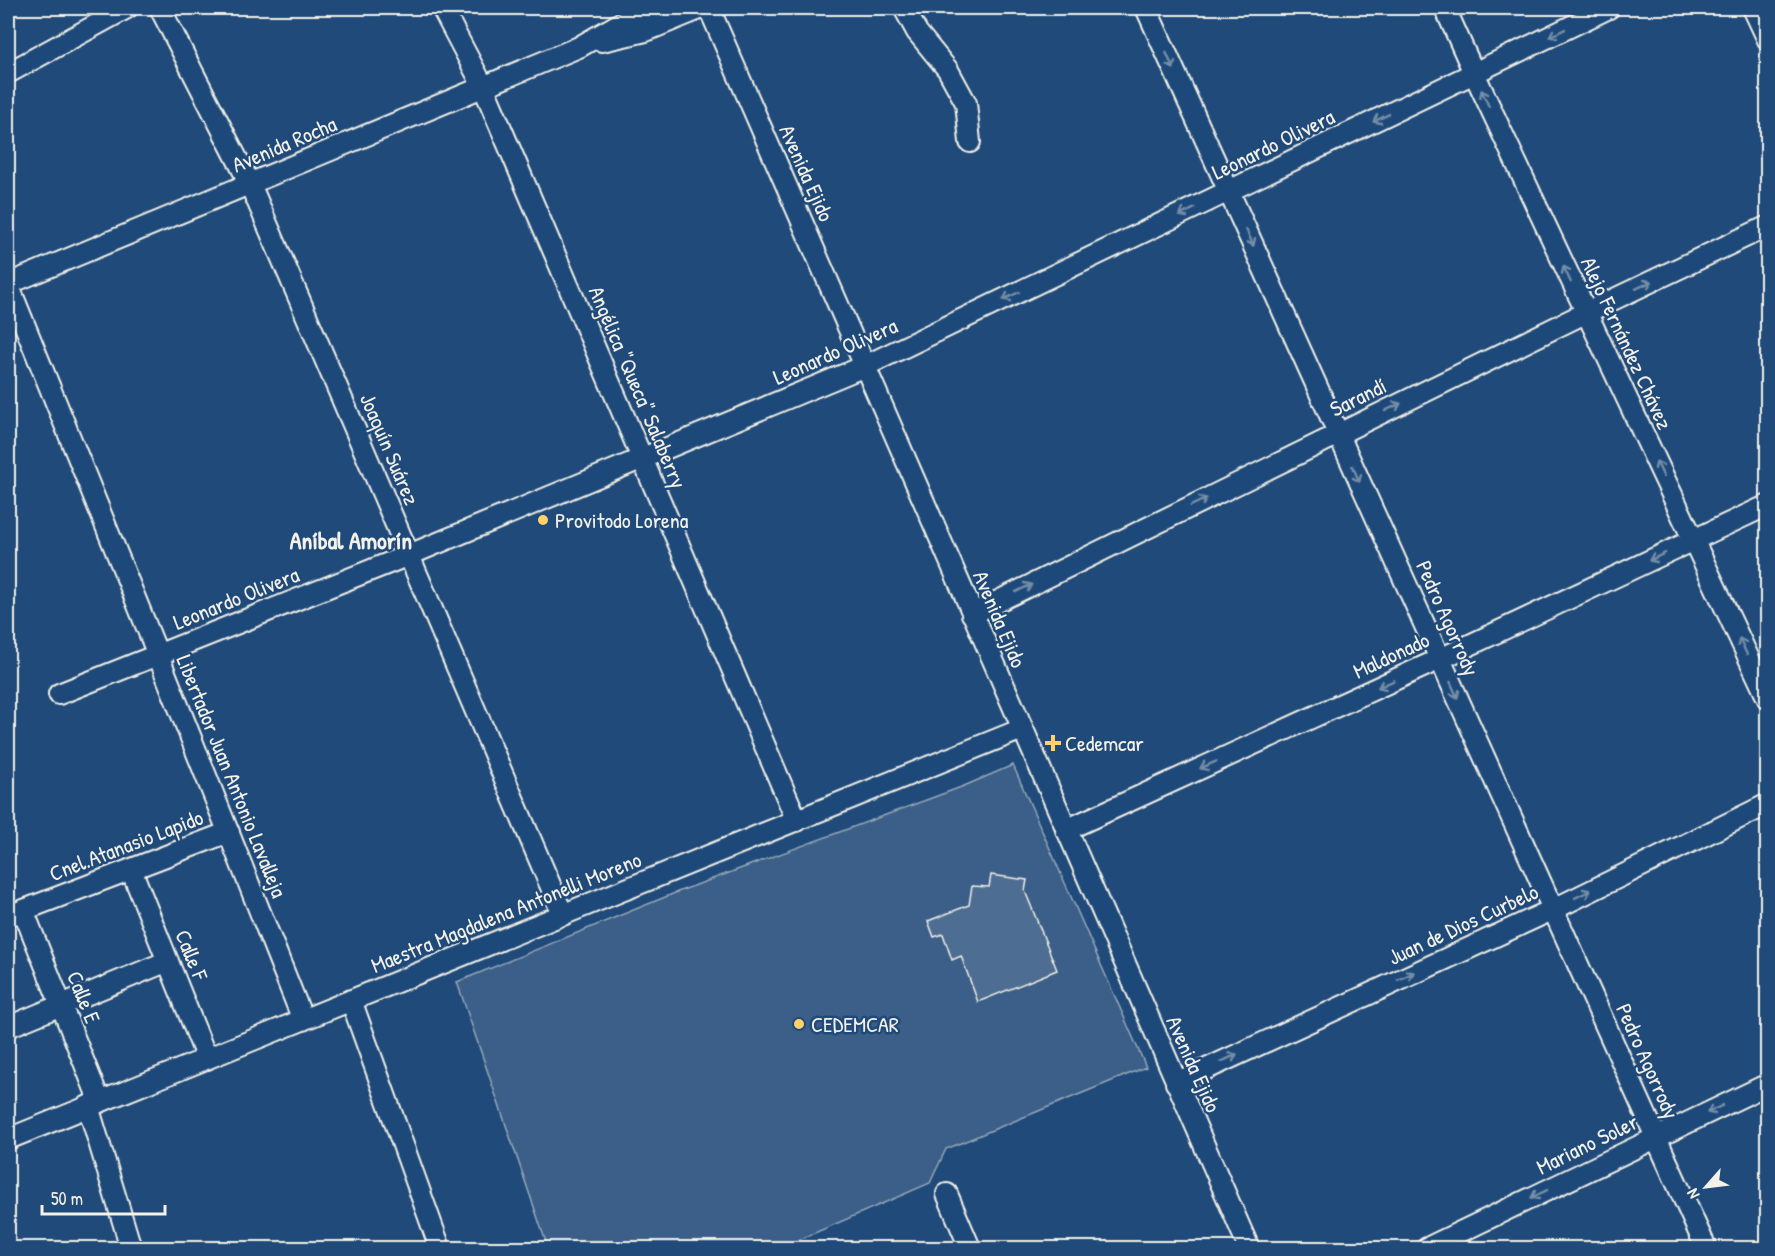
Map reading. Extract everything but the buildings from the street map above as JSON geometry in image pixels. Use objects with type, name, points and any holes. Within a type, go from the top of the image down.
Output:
[{"type":"street","points":[[8,73],[127,8]]},
{"type":"street","name":"Joaquín Suárez","points":[[160,8],[250,184],[563,915]]},
{"type":"street","name":"Angélica \"Queca\" Salaberry","points":[[442,8],[483,86],[797,821]]},
{"type":"street","name":"Avenida Rocha","points":[[8,284],[579,47],[638,13],[652,8]]},
{"type":"street","name":"Avenida Rocha","points":[[579,47],[646,31],[702,8]]},
{"type":"street","name":"Avenida Ejido","points":[[709,8],[1065,830],[1249,1248]]},
{"type":"street","points":[[904,8],[917,32],[948,70],[966,104],[970,142]]},
{"type":"street","name":"Pedro Agorrody","points":[[1146,8],[1706,1248]]},
{"type":"street","name":"Alejo Fernández Chávez","points":[[1445,8],[1585,313],[1767,699]]},
{"type":"street","name":"Leonardo Olivera","points":[[59,694],[409,555],[865,366],[1609,8]]},
{"type":"street","points":[[1753,8],[1767,40]]},
{"type":"street","name":"Sarandí","points":[[972,614],[1767,226]]},
{"type":"street","name":"Libertador Juan Antonio Lavalleja","points":[[8,284],[159,655],[303,1020]]},
{"type":"street","name":"Maldonado","points":[[1065,830],[1440,659],[1767,505]]},
{"type":"street","name":"Maestra Magdalena Antonelli Moreno","points":[[8,1139],[1022,729]]},
{"type":"street","name":"Juan de Dios Curbelo","points":[[1176,1083],[1554,909],[1767,804]]},
{"type":"street","name":"Cnel.Atanasio Lapido","points":[[15,913],[229,832]]},
{"type":"street","name":"Calle F","points":[[131,869],[207,1059]]},
{"type":"street","name":"Calle E","points":[[15,913],[61,1004],[94,1104],[131,1248]]},
{"type":"street","points":[[8,1028],[168,961]]},
{"type":"street","points":[[351,1000],[440,1248]]},
{"type":"street","name":"Mariano Soler","points":[[1427,1248],[1767,1084]]},
{"type":"street","points":[[946,1194],[970,1248]]},
{"type":"shaded area","name":"CEDEMCAR","points":[[1013,765],[1146,1067],[946,1149],[930,1183],[780,1248],[548,1248],[457,982],[680,891],[964,786]]},
{"type":"place","name":"Provitodo Lorena","points":[[543,520]]},
{"type":"place","name":"Cedemcar","points":[[1053,743]]},
{"type":"place","name":"CEDEMCAR","points":[[799,1024]]},
{"type":"district","name":"Aníbal Amorín","points":[[351,541]]}]
